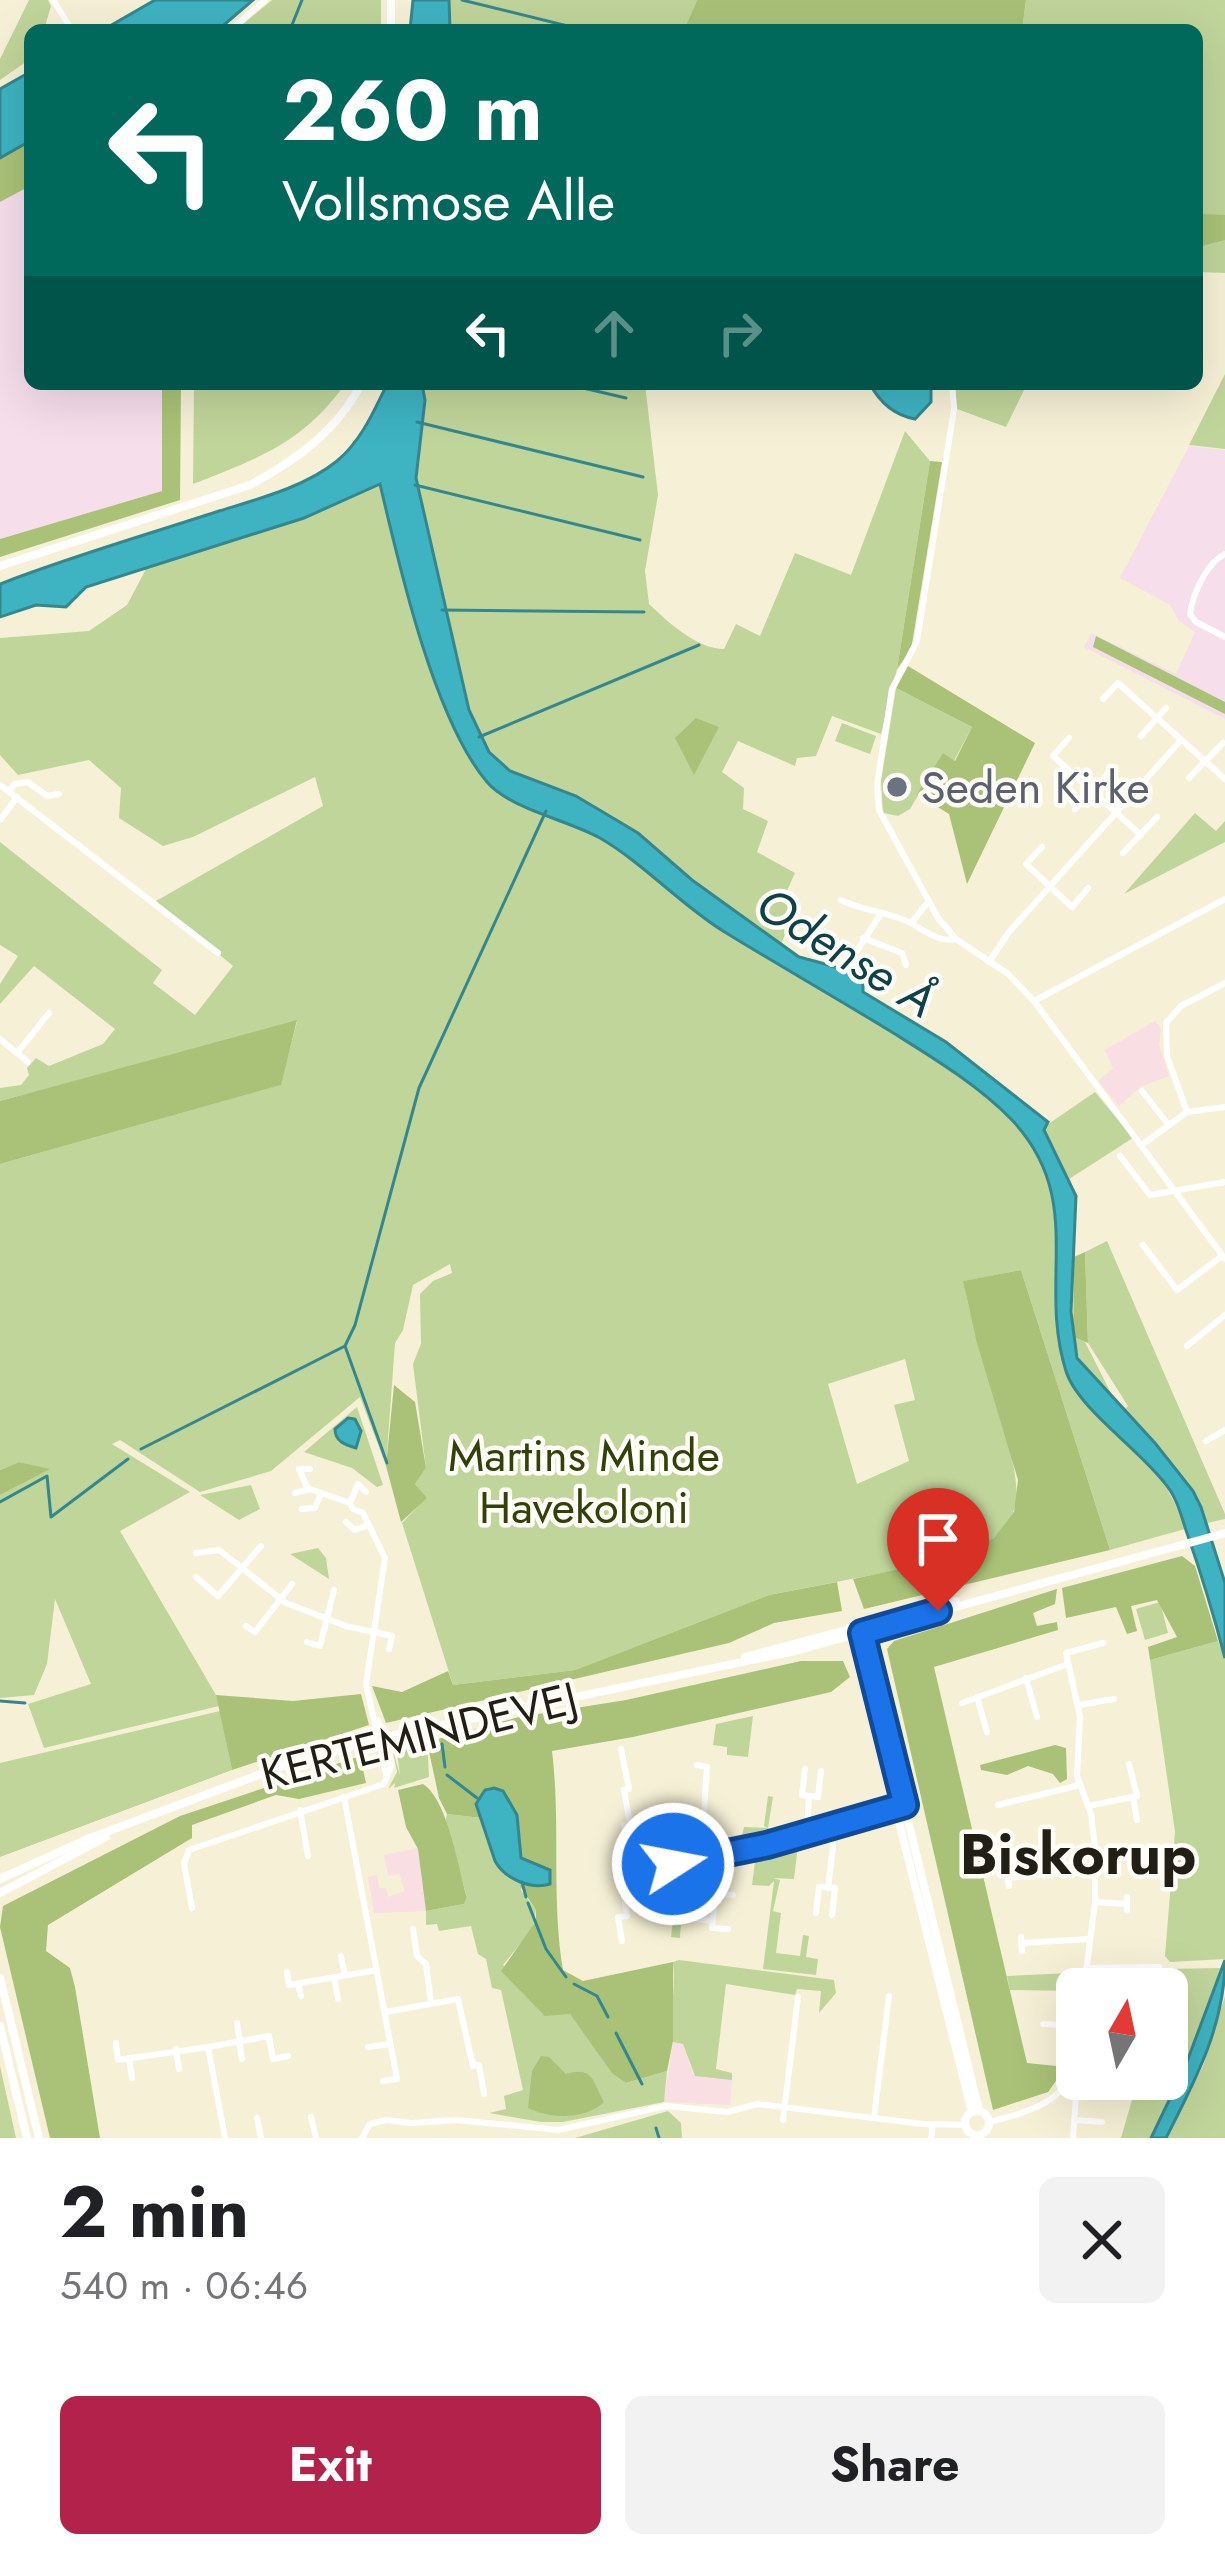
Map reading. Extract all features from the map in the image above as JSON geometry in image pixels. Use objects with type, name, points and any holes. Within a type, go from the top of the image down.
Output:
[{"type":"main road","points":[[0,566],[250,485],[314,444],[356,390]]},
{"type":"main road","name":"KERTEMINDEVEJ","points":[[0,1879],[277,1768],[381,1738],[715,1666],[1221,1533]]},
{"type":"main road","points":[[856,1630],[905,1805],[976,2112]]},
{"type":"main road","points":[[856,1630],[894,1808],[976,2112],[989,2122],[980,2136],[965,2125],[976,2112]]},
{"type":"main road","name":"KERTEMINDEVEJ","points":[[0,1893],[129,1825]]},
{"type":"main road","points":[[0,1978],[39,2138]]},
{"type":"main road","points":[[0,2026],[27,2138]]},
{"type":"street","points":[[238,24],[265,0]]},
{"type":"street","points":[[952,390],[954,409],[917,641],[892,689],[877,785],[881,815],[929,902],[956,940],[1008,974],[1034,1001],[1224,1257],[1177,1290],[1143,1245]]},
{"type":"street","points":[[1225,554],[1212,563],[1190,614],[1225,637]]},
{"type":"street","points":[[1103,699],[1118,683],[1225,779]]},
{"type":"street","points":[[1141,736],[1166,708]]},
{"type":"street","points":[[1069,738],[1052,756],[1141,835]]},
{"type":"street","points":[[989,962],[1009,932],[1181,740]]},
{"type":"street","points":[[1189,778],[1222,742]]},
{"type":"street","points":[[1075,808],[1108,773]]},
{"type":"street","points":[[9,791],[28,782],[46,796],[59,794]]},
{"type":"street","points":[[0,785],[218,952]]},
{"type":"street","points":[[0,820],[17,797]]},
{"type":"street","points":[[1124,853],[1157,817]]},
{"type":"street","points":[[1042,847],[1026,864],[1072,907],[1088,888]]},
{"type":"street","points":[[1034,1001],[1225,899]]},
{"type":"street","points":[[841,901],[911,923],[940,939],[956,940]]},
{"type":"street","points":[[911,923],[929,902]]},
{"type":"street","points":[[851,960],[880,915]]},
{"type":"street","points":[[863,938],[902,953],[905,965]]},
{"type":"street","points":[[1187,1112],[1167,1056],[1166,1024],[1181,1006],[1225,982]]},
{"type":"street","points":[[17,1053],[46,1024],[49,1013]]},
{"type":"street","points":[[0,1039],[28,1061]]},
{"type":"street","points":[[1142,1091],[1168,1124]]},
{"type":"street","points":[[1143,1144],[1187,1112],[1225,1107]]},
{"type":"street","points":[[1120,1156],[1150,1195],[1225,1182]]},
{"type":"street","points":[[1187,1346],[1225,1315]]},
{"type":"street","points":[[1207,1441],[1225,1430]]},
{"type":"street","points":[[308,1490],[299,1468],[310,1468]]},
{"type":"street","points":[[350,1503],[358,1484],[366,1492]]},
{"type":"street","points":[[192,1908],[184,1864],[189,1850],[384,1784],[392,1763],[372,1706],[366,1668],[385,1558],[363,1513],[350,1503],[308,1490],[295,1493]]},
{"type":"street","points":[[302,1509],[315,1508],[321,1493]]},
{"type":"street","points":[[346,1522],[355,1530],[368,1525]]},
{"type":"street","points":[[196,1577],[218,1596],[261,1546]]},
{"type":"street","points":[[196,1553],[219,1550],[280,1599],[392,1636],[389,1649]]},
{"type":"street","points":[[246,1626],[255,1632],[292,1584]]},
{"type":"street","points":[[307,1642],[320,1646],[334,1590]]},
{"type":"street","points":[[1103,1643],[1066,1653],[1078,1705],[1079,1785],[1088,1806],[1096,1870],[1086,1968],[1159,1966]]},
{"type":"street","points":[[962,1703],[1068,1664]]},
{"type":"street","points":[[1026,1678],[1037,1717]]},
{"type":"street","points":[[977,1696],[987,1732]]},
{"type":"street","points":[[1078,1705],[1114,1700]]},
{"type":"street","points":[[621,1749],[630,1824],[624,1825],[632,1872]]},
{"type":"street","points":[[1088,1806],[1137,1796],[1129,1764]]},
{"type":"street","points":[[697,1765],[706,1767],[701,1859]]},
{"type":"street","points":[[806,1769],[802,1795],[809,1796],[818,1797],[821,1771]]},
{"type":"street","points":[[998,1804],[1079,1785]]},
{"type":"street","points":[[807,1833],[809,1796]]},
{"type":"street","points":[[344,1797],[397,2079],[383,2081]]},
{"type":"street","points":[[1132,1797],[1137,1820]]},
{"type":"street","points":[[622,1941],[618,1917],[627,1916],[621,1874],[718,1856],[905,1805]]},
{"type":"street","points":[[300,1810],[308,1856]]},
{"type":"street","points":[[828,1888],[833,1846],[829,1827]]},
{"type":"street","points":[[718,1856],[712,1928],[728,1929]]},
{"type":"street","points":[[1008,1878],[1096,1870]]},
{"type":"street","points":[[816,1913],[819,1887],[836,1888],[832,1915]]},
{"type":"street","points":[[716,1893],[733,1895]]},
{"type":"street","points":[[1095,1902],[1127,1904]]},
{"type":"street","points":[[697,1919],[713,1922]]},
{"type":"street","points":[[413,1929],[417,1956],[426,1964],[431,2003]]},
{"type":"street","points":[[1022,1944],[1090,1939]]},
{"type":"street","points":[[341,1956],[345,1976]]},
{"type":"street","points":[[287,1972],[290,1985],[377,1970]]},
{"type":"street","points":[[334,1977],[338,1999]]},
{"type":"street","points":[[298,1984],[301,1996]]},
{"type":"street","points":[[874,2118],[889,1996]]},
{"type":"street","points":[[783,2120],[798,1997]]},
{"type":"street","points":[[385,2012],[458,1999],[484,2095]]},
{"type":"street","points":[[236,2023],[242,2060]]},
{"type":"street","points":[[1043,2024],[1056,2025]]},
{"type":"street","points":[[116,2043],[118,2060],[268,2036],[273,2059],[288,2056]]},
{"type":"street","points":[[368,2048],[404,2039]]},
{"type":"street","points":[[208,2047],[225,2138]]},
{"type":"street","points":[[176,2049],[179,2069]]},
{"type":"street","points":[[129,2058],[133,2078]]},
{"type":"street","points":[[989,2122],[1050,2102],[1056,2096]]},
{"type":"street","points":[[1073,2138],[1076,2100]]},
{"type":"street","points":[[362,2138],[370,2124],[386,2120],[477,2120],[542,2130],[666,2106],[722,2112],[752,2104],[965,2125]]},
{"type":"street","points":[[311,2117],[316,2138]]},
{"type":"street","points":[[256,2118],[260,2138]]},
{"type":"street","points":[[1074,2120],[1102,2122]]},
{"type":"street","points":[[931,2138],[933,2124]]},
{"type":"shaded area","points":[[24,189],[24,390],[162,390],[162,491],[0,539],[0,202]]},
{"type":"shaded area","points":[[1189,446],[1225,450],[1225,719],[1084,647],[1091,633],[1176,674],[1195,632],[1179,621],[1170,605],[1120,578]]},
{"type":"shaded area","points":[[1155,1021],[1161,1029],[1159,1045],[1169,1076],[1140,1087],[1119,1106],[1098,1081],[1113,1068],[1105,1050]]},
{"type":"shaded area","points":[[418,1848],[426,1911],[374,1913],[368,1877],[377,1875],[379,1888],[386,1888],[388,1897],[405,1891],[399,1874],[388,1876],[384,1855]]},
{"type":"shaded area","points":[[673,2042],[683,2044],[693,2074],[732,2080],[730,2105],[664,2102]]},
{"type":"green space","points":[[29,0],[48,0],[46,24],[24,24],[24,63],[0,80],[0,59]]},
{"type":"green space","points":[[272,0],[381,0],[381,24],[243,24]]},
{"type":"green space","points":[[449,0],[697,0],[687,24],[450,24]]},
{"type":"green space","points":[[697,0],[1026,0],[1023,24],[687,24]]},
{"type":"green space","points":[[1026,0],[1225,0],[1225,273],[1203,272],[1203,24],[1023,24]]},
{"type":"green space","points":[[24,144],[24,189],[0,202],[0,158]]},
{"type":"green space","points":[[1203,214],[1225,215],[1225,240],[1203,246]]},
{"type":"green space","points":[[1225,374],[1225,449],[1189,445]]},
{"type":"green space","points":[[162,390],[181,390],[180,500],[0,557],[0,539],[162,491]]},
{"type":"green space","points":[[194,390],[340,390],[296,435],[259,457],[193,484]]},
{"type":"green space","points":[[423,390],[646,390],[658,495],[645,571],[649,604],[684,633],[714,648],[724,649],[736,624],[760,636],[795,553],[851,575],[905,431],[930,461],[897,669],[881,734],[832,716],[816,756],[797,758],[795,766],[738,741],[722,772],[744,788],[743,809],[768,821],[757,852],[795,873],[786,893],[799,902],[781,944],[692,880],[638,833],[576,796],[510,771],[489,752],[469,710],[416,478]]},
{"type":"green space","points":[[955,390],[1024,390],[1006,427],[957,409]]},
{"type":"green space","points":[[930,461],[942,462],[911,650],[897,669]]},
{"type":"green space","name":"Martins Minde Havekoloni","points":[[380,483],[448,713],[475,761],[503,793],[603,840],[719,928],[904,1038],[1007,1116],[1032,1145],[1046,1176],[1053,1207],[1058,1339],[1066,1373],[1084,1401],[1154,1470],[1185,1529],[1110,1550],[1021,1270],[964,1281],[1013,1462],[1015,1507],[996,1536],[944,1561],[769,1595],[575,1670],[453,1685],[402,1523],[426,1498],[415,1484],[426,1468],[413,1364],[421,1344],[420,1294],[433,1281],[452,1273],[450,1264],[413,1285],[403,1330],[395,1343],[386,1466],[360,1397],[271,1471],[200,1492],[120,1440],[112,1444],[190,1492],[120,1531],[219,1706],[44,1748],[28,1704],[91,1684],[55,1599],[47,1664],[34,1695],[0,1698],[0,1495],[48,1469],[19,1462],[0,1470],[0,1164],[280,1085],[297,1022],[0,1101],[0,1088],[21,1085],[36,1058],[49,1066],[103,1044],[115,1029],[34,966],[0,1004],[0,984],[18,956],[0,945],[0,842],[162,970],[153,983],[195,1015],[233,966],[156,901],[323,806],[315,777],[193,837],[163,846],[119,818],[121,788],[89,760],[18,775],[0,755],[0,638],[89,631],[127,605],[146,569],[304,518]],"holes":[[[905,1359],[915,1400],[894,1405],[909,1461],[857,1484],[828,1384]]]},
{"type":"green space","points":[[1096,636],[1225,702],[1225,714],[1093,647]]},
{"type":"green space","points":[[908,666],[1035,743],[967,884],[949,814],[917,794],[943,753],[955,761],[972,727],[896,688]]},
{"type":"green space","points":[[896,688],[972,727],[954,761],[943,753],[910,809],[898,816],[883,813],[881,781]]},
{"type":"green space","points":[[696,718],[719,727],[694,775],[675,738]]},
{"type":"green space","points":[[842,723],[876,736],[870,754],[835,741]]},
{"type":"green space","points":[[1195,813],[1216,831],[1225,821],[1225,842],[1124,894]]},
{"type":"green space","points":[[297,1020],[281,1085],[0,1164],[0,1101]]},
{"type":"green space","points":[[1095,1092],[1133,1138],[1069,1179],[1044,1127]]},
{"type":"green space","points":[[1107,1241],[1225,1519],[1207,1523],[1193,1491],[1125,1409],[1128,1406],[1088,1343],[1085,1252]]},
{"type":"green space","points":[[1085,1252],[1088,1343],[1073,1337],[1074,1257]]},
{"type":"green space","points":[[1021,1270],[1110,1550],[864,1609],[853,1579],[965,1555],[994,1538],[1014,1512],[1018,1480],[963,1281]]},
{"type":"green space","points":[[1073,1337],[1085,1342],[1114,1399],[1082,1368]]},
{"type":"green space","points":[[394,1385],[415,1402],[426,1468],[415,1484],[427,1498],[401,1522],[386,1466]]},
{"type":"green space","points":[[357,1407],[383,1485],[377,1487],[352,1468],[304,1452]]},
{"type":"green space","points":[[19,1462],[50,1469],[0,1495],[0,1470]]},
{"type":"green space","points":[[251,1485],[260,1509],[239,1520],[200,1495]]},
{"type":"green space","points":[[318,1548],[326,1558],[329,1579],[290,1554]]},
{"type":"green space","points":[[1182,1556],[1195,1566],[1218,1641],[1150,1660],[1148,1647],[1177,1637],[1157,1600],[1131,1606],[1137,1631],[1127,1634],[1116,1607],[1066,1618],[1062,1588]]},
{"type":"green space","points":[[837,1582],[842,1611],[774,1623],[729,1643],[386,1723],[372,1686],[402,1692],[448,1671],[453,1685],[575,1670],[769,1595]]},
{"type":"green space","points":[[1057,1589],[1055,1604],[1033,1613],[1037,1626],[1057,1622],[1058,1630],[934,1667],[1027,2063],[1056,2066],[1056,2081],[1048,2092],[993,2110],[887,1649],[894,1641]]},
{"type":"green space","points":[[1160,1602],[1168,1633],[1145,1640],[1136,1609]]},
{"type":"green space","points":[[1218,1641],[1225,1658],[1225,1959],[1170,1962],[1165,1956],[1175,1832],[1150,1660]]},
{"type":"green space","points":[[801,1661],[843,1661],[850,1677],[831,1692],[552,1751],[563,1970],[583,1981],[673,1962],[673,2041],[667,2071],[626,2083],[612,2073],[570,2014],[545,2016],[501,1971],[536,1921],[536,1910],[520,1886],[522,1882],[530,1886],[537,1865],[520,1858],[520,1829],[476,1804],[481,1818],[447,1814],[427,1742],[519,1717],[626,1700]]},
{"type":"green space","points":[[361,1694],[369,1725],[232,1770],[216,1695],[293,1701]]},
{"type":"green space","points":[[220,1711],[232,1770],[0,1857],[0,1763]]},
{"type":"green space","points":[[753,1716],[748,1757],[727,1755],[727,1747],[713,1745],[716,1724]]},
{"type":"green space","points":[[427,1740],[429,1777],[394,1788],[395,1783],[388,1789],[397,1772],[392,1747],[400,1775],[396,1745]]},
{"type":"green space","points":[[1055,1745],[1066,1748],[1067,1779],[1060,1783],[1053,1774],[1028,1766],[1007,1775],[981,1770],[980,1765]]},
{"type":"green space","points":[[360,1756],[366,1783],[299,1799],[276,1795],[192,1825],[192,1838],[48,1925],[46,1951],[70,1968],[75,1987],[100,2138],[50,2138],[0,1927],[3,1906],[180,1816]]},
{"type":"green space","points":[[423,1784],[446,1819],[467,1897],[464,1904],[426,1911],[418,1849],[406,1827],[398,1790]]},
{"type":"green space","points":[[768,1796],[773,1797],[768,1828],[764,1826]]},
{"type":"green space","points":[[447,1814],[481,1818],[500,1869],[522,1882],[521,1890],[536,1910],[533,1928],[503,1965],[555,2013],[570,2014],[626,2083],[667,2071],[664,2102],[563,2122],[489,2113],[506,2109],[504,2096],[523,2090],[501,1990],[492,1988],[486,1959],[478,1954],[471,1926],[439,1931],[437,1924],[426,1925],[426,1911],[464,1904],[467,1897],[445,1822]]},
{"type":"green space","points":[[744,1827],[776,1830],[776,1835],[739,1847]]},
{"type":"green space","points":[[658,1828],[698,1833],[694,1857],[661,1860],[664,1851]]},
{"type":"green space","points":[[792,1844],[798,1845],[794,1879],[773,1878],[780,1880],[773,1911],[781,1913],[776,1953],[800,1956],[803,1935],[809,1936],[806,1957],[818,1959],[816,1975],[763,1969],[774,1881],[769,1886],[752,1885],[755,1861],[748,1859],[788,1845],[790,1851]]},
{"type":"green space","points":[[714,1863],[710,1911],[704,1911],[708,1876],[684,1876],[680,1938],[671,1937],[678,1876],[674,1877],[670,1911],[661,1911],[653,1873]]},
{"type":"green space","points":[[673,1962],[834,1980],[836,1993],[819,2013],[821,1991],[797,1989],[795,1995],[726,1984],[716,2069],[732,2073],[732,2080],[695,2076],[683,2044],[673,2042]]},
{"type":"green space","points":[[1222,1968],[1188,2059],[1188,1969]]},
{"type":"green space","points":[[1056,1974],[1056,1991],[1010,1990],[1007,1976]]},
{"type":"green space","points":[[1225,1996],[1225,2138],[1166,2138],[1188,2100]]},
{"type":"green space","points":[[541,2056],[549,2057],[566,2074],[587,2074],[604,2102],[567,2116],[528,2108],[532,2071]]},
{"type":"green space","points":[[0,2066],[16,2138],[0,2138]]},
{"type":"green space","points":[[1132,2100],[1169,2100],[1150,2138],[1121,2138]]},
{"type":"green space","points":[[668,2111],[681,2123],[682,2138],[575,2138]]},
{"type":"water","points":[[155,0],[253,0],[225,24],[113,24]]},
{"type":"water","points":[[413,0],[449,0],[450,24],[411,24]]},
{"type":"water","points":[[24,75],[24,144],[0,158],[0,89]]},
{"type":"water","points":[[384,390],[423,390],[416,478],[469,710],[489,752],[510,771],[576,796],[638,833],[692,880],[799,957],[863,978],[863,992],[946,1042],[1048,1122],[1044,1130],[1076,1196],[1071,1312],[1077,1358],[1155,1443],[1201,1507],[1225,1583],[1225,1658],[1174,1497],[1083,1400],[1066,1371],[1058,1337],[1054,1211],[1035,1150],[1012,1120],[941,1063],[723,931],[600,838],[524,807],[487,782],[468,755],[435,682],[380,484],[304,518],[86,587],[66,607],[36,605],[0,617],[0,584],[296,485],[346,453]]},
{"type":"water","points":[[874,390],[931,390],[931,402],[915,419],[901,415]]},
{"type":"water","points":[[348,1418],[355,1419],[361,1431],[356,1448],[335,1433]]},
{"type":"water","points":[[485,1790],[503,1791],[517,1815],[521,1858],[550,1870],[550,1884],[519,1882],[495,1861],[476,1804]]},
{"type":"water","points":[[1225,1960],[1214,2030],[1188,2093],[1188,2059]]},
{"type":"water","points":[[1169,2100],[1184,2100],[1166,2138],[1151,2138]]},
{"type":"waterway","points":[[292,24],[302,0]]},
{"type":"waterway","points":[[462,0],[560,24]]},
{"type":"waterway","points":[[592,390],[626,398]]},
{"type":"waterway","points":[[417,422],[643,477]]},
{"type":"waterway","points":[[415,485],[640,540]]},
{"type":"waterway","points":[[442,610],[644,612]]},
{"type":"waterway","points":[[479,737],[699,645]]},
{"type":"waterway","points":[[141,1449],[345,1346],[355,1325],[419,1088],[546,811]]},
{"type":"waterway","points":[[345,1346],[387,1463]]},
{"type":"waterway","points":[[0,1502],[47,1476],[51,1517],[128,1459]]},
{"type":"waterway","points":[[0,1701],[25,1703]]},
{"type":"waterway","points":[[442,1744],[445,1767]]},
{"type":"waterway","points":[[447,1775],[477,1798]]},
{"type":"waterway","points":[[522,1882],[526,1897]]},
{"type":"waterway","points":[[528,1903],[546,1949],[566,1977]]},
{"type":"waterway","points":[[574,1984],[597,1996],[608,2017]]},
{"type":"waterway","points":[[616,2033],[642,2084]]},
{"type":"waterway","points":[[656,2128],[659,2138]]},
{"type":"place","name":"Seden Kirke","points":[[897,787]]},
{"type":"district","name":"Biskorup","points":[[1078,1854]]},
{"type":"route","points":[[673,1864],[767,1845],[905,1805],[862,1633],[938,1611]]},
{"type":"water label","name":"Odense Å","points":[[846,952]]}]
